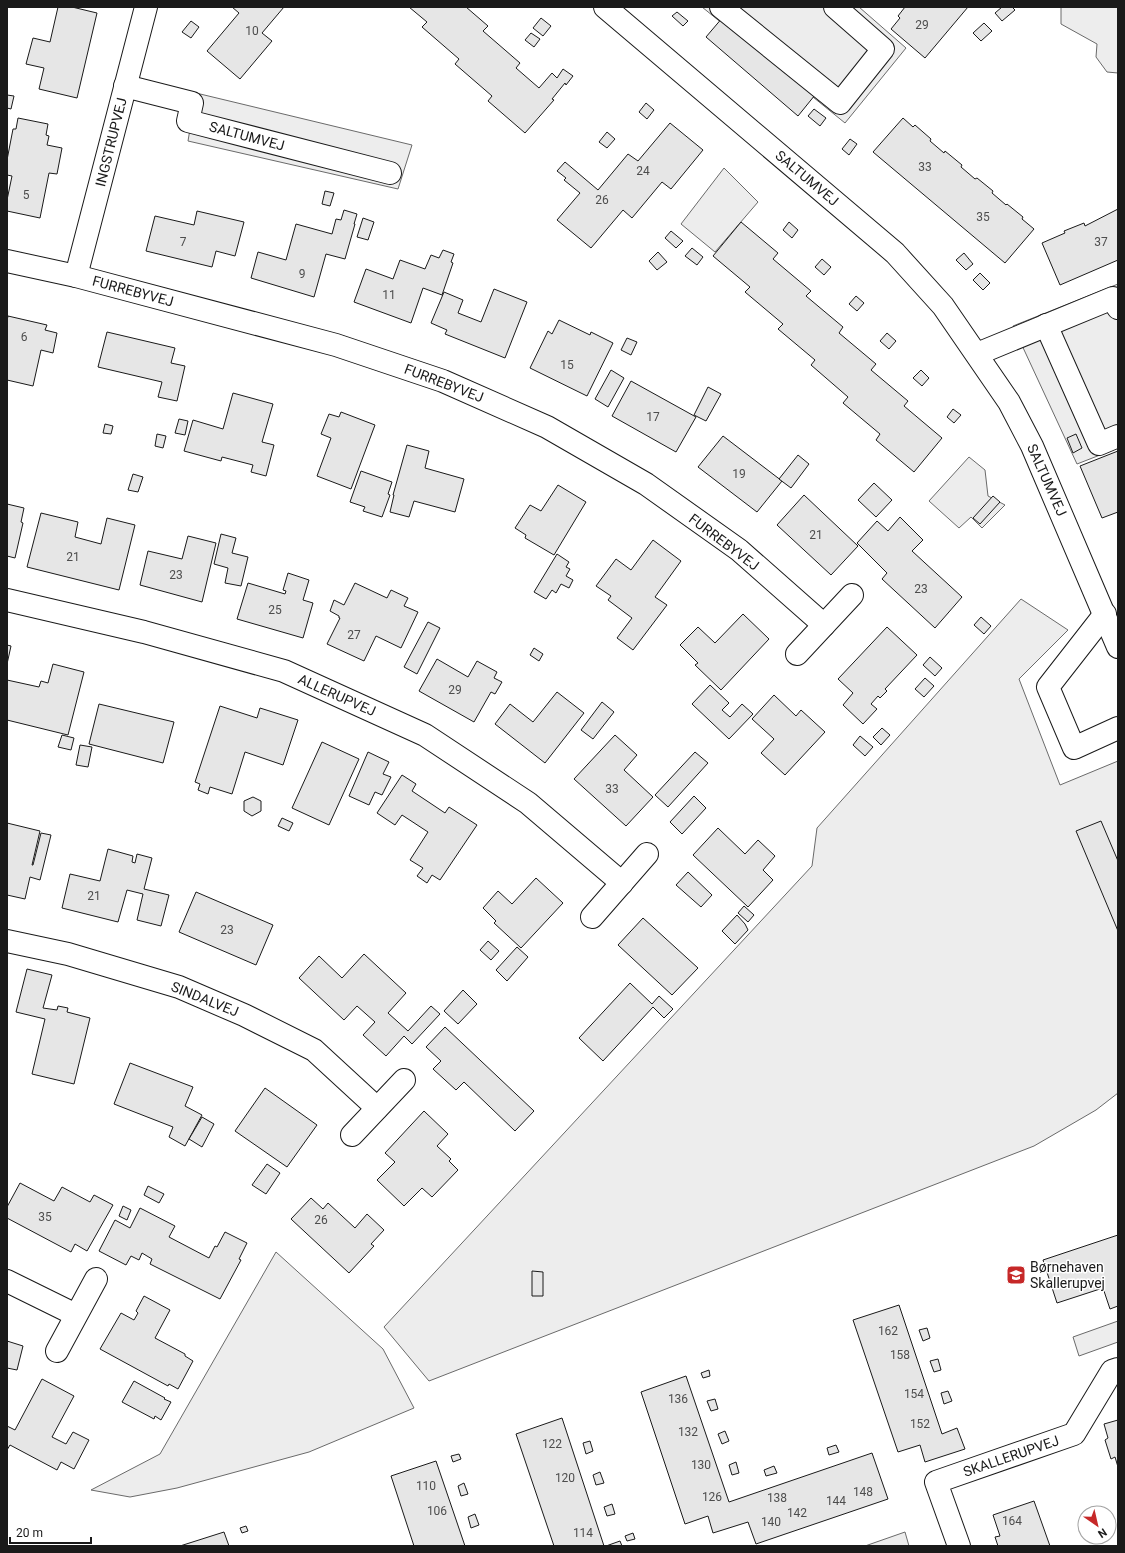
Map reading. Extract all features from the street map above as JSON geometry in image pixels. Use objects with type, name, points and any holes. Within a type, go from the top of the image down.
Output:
[{"type":"street","name":"INGSTRUPVEJ","points":[[76,276],[146,7]]},
{"type":"street","points":[[721,7],[840,103],[883,49],[835,7]]},
{"type":"street","name":"SALTUMVEJ","points":[[619,11],[894,253],[943,306],[1009,402],[1032,446],[1118,647]]},
{"type":"street","name":"SALTUMVEJ","points":[[125,86],[192,103],[188,121],[390,173]]},
{"type":"street","name":"FURREBYVEJ","points":[[7,261],[76,276],[336,345],[443,381],[547,427],[646,484],[732,545],[824,625]]},
{"type":"street","points":[[977,354],[1113,298],[1118,308]]},
{"type":"street","points":[[1046,325],[1099,444],[1118,436]]},
{"type":"street","points":[[797,654],[852,595]]},
{"type":"street","name":"ALLERUPVEJ","points":[[7,600],[144,632],[284,671],[425,735],[528,802],[622,884]]},
{"type":"street","points":[[1105,614],[1048,687],[1074,748],[1118,728]]},
{"type":"street","points":[[592,917],[647,854]]},
{"type":"street","name":"SINDALVEJ","points":[[7,941],[68,954],[179,987],[244,1015],[314,1050],[377,1108]]},
{"type":"street","points":[[352,1135],[404,1080]]},
{"type":"street","points":[[57,1351],[96,1279]]},
{"type":"street","points":[[7,1281],[76,1314]]},
{"type":"street","name":"SKALLERUPVEJ","points":[[959,1546],[936,1482],[1074,1434],[1112,1371],[1118,1369]]},
{"type":"shaded area","points":[[702,7],[859,7],[906,48],[845,123]]},
{"type":"shaded area","points":[[1061,7],[1118,7],[1118,73],[1107,72],[1096,57],[1097,44],[1061,24]]},
{"type":"shaded area","points":[[196,93],[412,145],[398,189],[188,141]]},
{"type":"shaded area","points":[[724,168],[758,202],[715,252],[681,224]]},
{"type":"shaded area","points":[[1118,284],[1118,448],[1077,464],[1013,326]]},
{"type":"shaded area","points":[[969,457],[985,470],[988,496],[1005,505],[982,528],[971,517],[959,528],[929,501]]},
{"type":"shaded area","points":[[1021,599],[1068,630],[1019,679],[1060,785],[1118,761],[1118,1093],[1096,1110],[1034,1146],[429,1381],[384,1327],[812,866],[817,828]]},
{"type":"shaded area","points":[[276,1252],[383,1349],[414,1408],[309,1452],[177,1488],[130,1497],[91,1490],[160,1454]]},
{"type":"shaded area","points":[[1118,1321],[1118,1342],[1079,1356],[1073,1337]]},
{"type":"shaded area","points":[[905,1532],[909,1546],[865,1546]]},
{"type":"building","points":[[58,7],[72,7],[97,13],[77,98],[39,89],[44,68],[26,64],[33,38],[50,42]]},
{"type":"building","points":[[232,7],[284,7],[262,33],[272,41],[240,79],[207,51],[239,13]]},
{"type":"building","points":[[409,7],[466,7],[488,26],[483,31],[520,63],[516,68],[539,88],[552,73],[557,78],[563,69],[573,76],[566,85],[565,83],[552,99],[554,100],[525,133],[488,101],[492,96],[455,64],[459,59],[422,27],[427,22]]},
{"type":"building","points":[[905,7],[968,7],[925,58],[891,29],[900,18],[898,16]]},
{"type":"building","points":[[1002,7],[1012,7],[1015,10],[1002,21],[995,13]]},
{"type":"building","points":[[677,12],[688,21],[683,26],[672,16]]},
{"type":"building","points":[[723,17],[815,95],[798,116],[706,37]]},
{"type":"building","points":[[541,18],[551,26],[543,36],[533,28]]},
{"type":"building","points":[[191,21],[199,27],[191,38],[182,32]]},
{"type":"building","points":[[984,23],[992,31],[981,41],[973,33]]},
{"type":"building","points":[[531,33],[540,39],[534,47],[525,40]]},
{"type":"building","points":[[7,95],[14,96],[11,109],[7,108]]},
{"type":"building","points":[[646,103],[654,110],[647,119],[639,112]]},
{"type":"building","points":[[814,109],[826,118],[820,126],[808,116]]},
{"type":"building","points":[[18,118],[48,124],[46,135],[49,136],[47,145],[62,148],[57,174],[49,173],[40,218],[7,211],[7,200],[12,176],[7,175],[7,160],[13,129],[16,129]]},
{"type":"building","points":[[903,118],[913,127],[915,125],[944,153],[945,151],[962,165],[961,167],[975,179],[977,178],[993,191],[992,193],[1023,217],[1022,219],[1034,229],[1005,263],[873,152]]},
{"type":"building","points":[[670,123],[703,150],[671,189],[662,182],[632,218],[623,210],[591,248],[557,220],[580,193],[564,180],[566,178],[557,171],[565,162],[598,190],[628,154],[638,161]]},
{"type":"building","points":[[607,132],[615,139],[607,148],[599,142]]},
{"type":"building","points":[[850,139],[857,144],[849,155],[842,149]]},
{"type":"building","points":[[325,191],[334,193],[330,206],[322,204]]},
{"type":"building","points":[[1118,209],[1118,260],[1060,285],[1042,243],[1065,233],[1064,231],[1084,223],[1085,226]]},
{"type":"building","points":[[344,210],[357,214],[345,259],[326,254],[314,297],[251,278],[258,252],[286,260],[296,224],[332,234],[336,219],[341,220]]},
{"type":"building","points":[[197,211],[244,222],[235,256],[216,251],[212,267],[146,251],[155,216],[194,225]]},
{"type":"building","points":[[363,218],[374,222],[368,240],[357,237]]},
{"type":"building","points":[[741,222],[778,253],[773,259],[811,291],[806,296],[843,327],[839,333],[876,364],[871,370],[908,401],[904,406],[942,438],[914,472],[876,440],[880,434],[843,403],[848,397],[811,365],[815,360],[778,329],[783,324],[745,292],[750,287],[713,256]]},
{"type":"building","points":[[789,222],[798,230],[792,238],[783,230]]},
{"type":"building","points":[[671,231],[683,241],[676,248],[665,238]]},
{"type":"building","points":[[692,248],[703,257],[697,265],[685,256]]},
{"type":"building","points":[[443,250],[454,254],[451,262],[453,263],[442,295],[423,288],[411,323],[354,302],[366,269],[393,279],[400,260],[425,269],[431,255],[439,258]]},
{"type":"building","points":[[658,252],[667,262],[657,270],[649,261]]},
{"type":"building","points":[[964,253],[973,264],[966,270],[956,260]]},
{"type":"building","points":[[822,259],[831,267],[824,275],[815,267]]},
{"type":"building","points":[[980,273],[990,283],[983,290],[973,280]]},
{"type":"building","points":[[494,289],[527,302],[505,358],[445,334],[447,330],[431,323],[444,292],[463,300],[458,313],[481,322]]},
{"type":"building","points":[[856,296],[864,303],[857,311],[849,304]]},
{"type":"building","points":[[8,316],[47,325],[45,330],[57,333],[53,353],[41,350],[33,386],[7,380]]},
{"type":"building","points":[[559,320],[590,335],[591,332],[613,343],[587,396],[530,368],[548,331],[552,334]]},
{"type":"building","points":[[107,332],[175,348],[171,363],[185,366],[177,401],[158,397],[162,382],[98,367]]},
{"type":"building","points":[[887,333],[896,341],[889,349],[880,341]]},
{"type":"building","points":[[627,338],[637,342],[631,355],[621,350]]},
{"type":"building","points":[[611,370],[624,378],[608,407],[595,399]]},
{"type":"building","points":[[921,370],[929,378],[922,386],[913,378]]},
{"type":"building","points":[[631,381],[696,417],[676,452],[612,416]]},
{"type":"building","points":[[708,387],[721,394],[706,421],[694,415]]},
{"type":"building","points":[[233,393],[273,404],[262,442],[274,445],[266,476],[251,472],[253,465],[222,457],[221,461],[184,451],[193,420],[223,429]]},
{"type":"building","points":[[953,409],[961,415],[954,423],[947,417]]},
{"type":"building","points":[[341,412],[375,425],[351,489],[317,476],[331,438],[321,434],[329,414],[339,417]]},
{"type":"building","points":[[179,419],[188,421],[185,435],[175,433]]},
{"type":"building","points":[[105,424],[113,426],[111,434],[103,433]]},
{"type":"building","points":[[157,434],[166,436],[163,448],[155,446]]},
{"type":"building","points":[[1076,434],[1082,448],[1073,453],[1067,438]]},
{"type":"building","points":[[723,436],[782,481],[757,512],[698,467]]},
{"type":"building","points":[[407,445],[429,451],[425,468],[464,479],[455,512],[414,501],[409,517],[390,512],[393,495]]},
{"type":"building","points":[[1118,451],[1118,512],[1102,518],[1080,466]]},
{"type":"building","points":[[798,455],[809,464],[791,488],[779,479]]},
{"type":"building","points":[[361,471],[392,482],[388,494],[390,495],[382,517],[363,511],[365,507],[350,502]]},
{"type":"building","points":[[133,474],[143,477],[138,492],[128,490]]},
{"type":"building","points":[[874,483],[892,500],[876,517],[858,500]]},
{"type":"building","points":[[558,485],[586,502],[554,555],[525,538],[526,535],[515,528],[530,505],[541,511]]},
{"type":"building","points":[[804,495],[858,546],[831,575],[777,525]]},
{"type":"building","points":[[993,496],[1000,502],[980,524],[973,518]]},
{"type":"building","points":[[7,504],[24,508],[21,522],[23,523],[15,558],[7,556]]},
{"type":"building","points":[[41,513],[78,522],[75,537],[101,544],[107,518],[135,525],[119,590],[27,567]]},
{"type":"building","points":[[900,517],[923,540],[912,551],[962,597],[935,628],[882,579],[887,573],[857,543],[877,521],[888,531]]},
{"type":"building","points":[[221,534],[236,538],[232,553],[248,557],[241,586],[225,583],[228,568],[214,564]]},
{"type":"building","points":[[188,536],[216,543],[202,602],[140,585],[148,551],[182,559]]},
{"type":"building","points":[[653,540],[681,561],[655,597],[667,605],[633,650],[617,638],[632,618],[608,600],[611,596],[596,586],[616,559],[631,570]]},
{"type":"building","points":[[557,554],[569,562],[566,567],[570,569],[566,576],[573,580],[569,588],[561,584],[556,593],[552,590],[546,599],[534,592]]},
{"type":"building","points":[[288,573],[309,580],[303,600],[313,603],[303,638],[237,619],[248,583],[285,594],[286,591],[283,590]]},
{"type":"building","points":[[355,583],[387,598],[391,590],[408,598],[404,606],[418,612],[401,648],[376,636],[364,661],[327,644],[340,618],[330,611],[334,600],[344,605]]},
{"type":"building","points":[[743,614],[769,639],[721,690],[695,665],[698,663],[680,645],[698,627],[715,643]]},
{"type":"building","points":[[981,617],[991,626],[984,634],[974,625]]},
{"type":"building","points":[[428,622],[440,628],[417,674],[404,667]]},
{"type":"building","points":[[887,627],[917,655],[885,689],[887,691],[880,698],[878,696],[871,704],[877,709],[863,724],[843,705],[853,693],[838,679]]},
{"type":"building","points":[[7,645],[11,646],[7,664]]},
{"type":"building","points":[[534,648],[543,654],[539,661],[530,655]]},
{"type":"building","points":[[930,657],[942,668],[935,676],[923,665]]},
{"type":"building","points":[[437,659],[468,677],[477,661],[497,672],[494,678],[502,682],[495,694],[491,692],[474,722],[419,691]]},
{"type":"building","points":[[53,664],[84,672],[68,735],[7,720],[7,680],[39,687],[41,681],[48,683]]},
{"type":"building","points":[[925,678],[934,686],[924,697],[915,689]]},
{"type":"building","points":[[710,685],[729,703],[722,710],[730,717],[742,704],[753,714],[729,739],[692,704]]},
{"type":"building","points":[[557,692],[584,713],[545,763],[495,724],[510,704],[533,722]]},
{"type":"building","points":[[774,695],[796,716],[801,710],[825,732],[785,775],[761,753],[774,739],[752,719]]},
{"type":"building","points":[[602,702],[614,712],[593,739],[581,730]]},
{"type":"building","points":[[99,704],[174,722],[163,763],[89,744]]},
{"type":"building","points":[[220,706],[257,718],[260,708],[298,720],[283,765],[245,752],[232,794],[210,787],[208,794],[198,790],[200,784],[195,782]]},
{"type":"building","points":[[882,728],[890,735],[881,745],[873,737]]},
{"type":"building","points":[[62,735],[74,738],[71,750],[58,747]]},
{"type":"building","points":[[615,735],[637,755],[624,770],[653,797],[626,826],[574,779]]},
{"type":"building","points":[[860,736],[873,747],[865,756],[853,745]]},
{"type":"building","points":[[322,742],[359,759],[329,825],[292,808]]},
{"type":"building","points":[[80,745],[92,747],[88,767],[76,765]]},
{"type":"building","points":[[368,752],[389,762],[383,774],[391,777],[382,795],[375,792],[369,805],[349,796]]},
{"type":"building","points":[[695,752],[708,763],[668,807],[655,795]]},
{"type":"building","points":[[402,775],[416,784],[412,791],[445,813],[449,807],[477,825],[440,880],[432,875],[427,883],[417,876],[423,868],[410,860],[428,832],[402,815],[395,825],[377,813]]},
{"type":"building","points":[[694,796],[706,808],[682,834],[670,822]]},
{"type":"building","points":[[253,797],[261,801],[261,811],[252,816],[244,811],[244,801]]},
{"type":"building","points":[[282,818],[293,823],[289,831],[278,826]]},
{"type":"building","points":[[1101,821],[1118,861],[1118,931],[1076,831]]},
{"type":"building","points":[[7,823],[40,831],[32,865],[41,833],[51,835],[40,880],[30,877],[25,899],[7,895]]},
{"type":"building","points":[[718,828],[745,854],[758,840],[775,856],[763,870],[773,880],[748,907],[693,855]]},
{"type":"building","points":[[108,849],[133,856],[132,862],[135,863],[137,854],[152,858],[144,889],[169,895],[161,926],[137,920],[143,894],[127,890],[118,922],[62,908],[70,874],[100,881]]},
{"type":"building","points":[[688,872],[712,895],[701,907],[676,885]]},
{"type":"building","points":[[536,878],[563,903],[521,948],[494,923],[496,921],[483,908],[498,891],[512,904]]},
{"type":"building","points":[[196,892],[273,925],[256,965],[179,932]]},
{"type":"building","points":[[744,906],[754,915],[748,922],[738,913]]},
{"type":"building","points":[[737,915],[748,930],[735,944],[722,931]]},
{"type":"building","points":[[643,918],[698,968],[672,995],[618,945]]},
{"type":"building","points":[[488,941],[499,951],[491,960],[480,950]]},
{"type":"building","points":[[517,947],[528,957],[507,981],[496,970]]},
{"type":"building","points":[[364,954],[406,993],[388,1013],[408,1031],[431,1006],[440,1014],[412,1044],[404,1036],[386,1056],[363,1035],[375,1022],[357,1006],[344,1020],[299,978],[319,956],[342,978]]},
{"type":"building","points":[[27,969],[52,975],[43,1008],[57,1010],[58,1006],[68,1008],[67,1012],[90,1018],[74,1084],[32,1074],[45,1019],[16,1012]]},
{"type":"building","points":[[630,983],[652,1004],[659,996],[673,1009],[664,1018],[653,1007],[603,1061],[579,1038]]},
{"type":"building","points":[[463,990],[477,1004],[458,1024],[444,1011]]},
{"type":"building","points":[[445,1027],[534,1111],[515,1131],[464,1082],[456,1090],[433,1069],[441,1061],[426,1047]]},
{"type":"building","points":[[130,1063],[193,1087],[185,1106],[202,1115],[185,1146],[169,1137],[173,1127],[114,1104]]},
{"type":"building","points":[[265,1088],[317,1125],[287,1167],[235,1131]]},
{"type":"building","points":[[424,1111],[448,1134],[437,1146],[451,1159],[449,1161],[458,1170],[432,1197],[422,1188],[404,1206],[377,1180],[395,1162],[385,1153]]},
{"type":"building","points":[[202,1117],[214,1124],[202,1147],[189,1139]]},
{"type":"building","points":[[267,1164],[280,1173],[266,1194],[252,1185]]},
{"type":"building","points":[[20,1183],[54,1201],[62,1187],[90,1202],[94,1195],[113,1205],[87,1251],[75,1244],[71,1252],[7,1218],[7,1207]]},
{"type":"building","points":[[148,1186],[164,1194],[159,1203],[144,1195]]},
{"type":"building","points":[[311,1198],[323,1209],[328,1203],[355,1228],[367,1214],[384,1230],[371,1244],[374,1246],[349,1273],[291,1219]]},
{"type":"building","points":[[123,1206],[131,1210],[127,1220],[119,1216]]},
{"type":"building","points":[[140,1208],[175,1226],[169,1237],[209,1258],[225,1232],[247,1243],[239,1259],[241,1260],[220,1299],[150,1264],[152,1259],[142,1253],[139,1260],[131,1256],[126,1265],[99,1251],[115,1220],[130,1228]]},
{"type":"building","points":[[1118,1235],[1118,1306],[1110,1309],[1103,1288],[1057,1303],[1043,1260]]},
{"type":"building","points":[[532,1271],[543,1272],[543,1296],[532,1296]]},
{"type":"building","points":[[144,1296],[170,1310],[155,1338],[185,1354],[185,1356],[193,1361],[178,1389],[169,1384],[168,1386],[100,1349],[121,1313],[134,1320],[138,1313],[136,1311]]},
{"type":"building","points":[[899,1305],[942,1434],[957,1428],[965,1449],[925,1462],[920,1445],[898,1452],[853,1320]]},
{"type":"building","points":[[927,1328],[930,1338],[923,1341],[919,1330]]},
{"type":"building","points":[[7,1341],[23,1346],[17,1370],[7,1368]]},
{"type":"building","points":[[938,1359],[941,1370],[934,1372],[930,1361]]},
{"type":"building","points":[[709,1370],[710,1376],[703,1378],[701,1373]]},
{"type":"building","points":[[686,1376],[729,1502],[872,1453],[888,1499],[756,1544],[748,1522],[713,1533],[708,1516],[685,1524],[641,1392]]},
{"type":"building","points":[[42,1379],[74,1396],[52,1437],[66,1444],[73,1432],[89,1440],[74,1469],[61,1462],[57,1470],[10,1445],[7,1450],[7,1426],[15,1430]]},
{"type":"building","points":[[134,1381],[171,1402],[161,1420],[155,1416],[154,1419],[122,1402]]},
{"type":"building","points":[[948,1391],[952,1401],[944,1404],[941,1393]]},
{"type":"building","points":[[715,1399],[718,1409],[711,1411],[707,1401]]},
{"type":"building","points":[[562,1418],[604,1546],[554,1546],[516,1434]]},
{"type":"building","points":[[1118,1420],[1118,1467],[1115,1457],[1111,1459],[1105,1440],[1108,1438],[1104,1424]]},
{"type":"building","points":[[725,1431],[729,1441],[722,1444],[718,1434]]},
{"type":"building","points":[[590,1441],[593,1451],[586,1454],[583,1443]]},
{"type":"building","points":[[836,1445],[839,1452],[829,1455],[827,1448]]},
{"type":"building","points":[[459,1454],[461,1459],[453,1462],[451,1456]]},
{"type":"building","points":[[436,1461],[465,1546],[414,1546],[391,1476]]},
{"type":"building","points":[[736,1462],[739,1473],[732,1475],[729,1465]]},
{"type":"building","points":[[774,1466],[777,1473],[766,1476],[764,1470]]},
{"type":"building","points":[[600,1472],[604,1483],[596,1485],[593,1475]]},
{"type":"building","points":[[464,1483],[468,1494],[461,1496],[458,1486]]},
{"type":"building","points":[[1034,1501],[1050,1546],[998,1546],[995,1537],[1000,1536],[993,1515]]},
{"type":"building","points":[[612,1504],[615,1514],[607,1516],[604,1507]]},
{"type":"building","points":[[475,1514],[479,1525],[471,1528],[468,1517]]},
{"type":"building","points":[[246,1526],[248,1531],[242,1533],[240,1528]]},
{"type":"building","points":[[224,1532],[229,1546],[180,1546]]},
{"type":"building","points":[[633,1533],[635,1539],[627,1541],[625,1536]]},
{"type":"building","points":[[620,1541],[622,1546],[606,1546]]},
{"type":"place","name":"Børnehaven Skallerupvej","points":[[1016,1275]]}]
